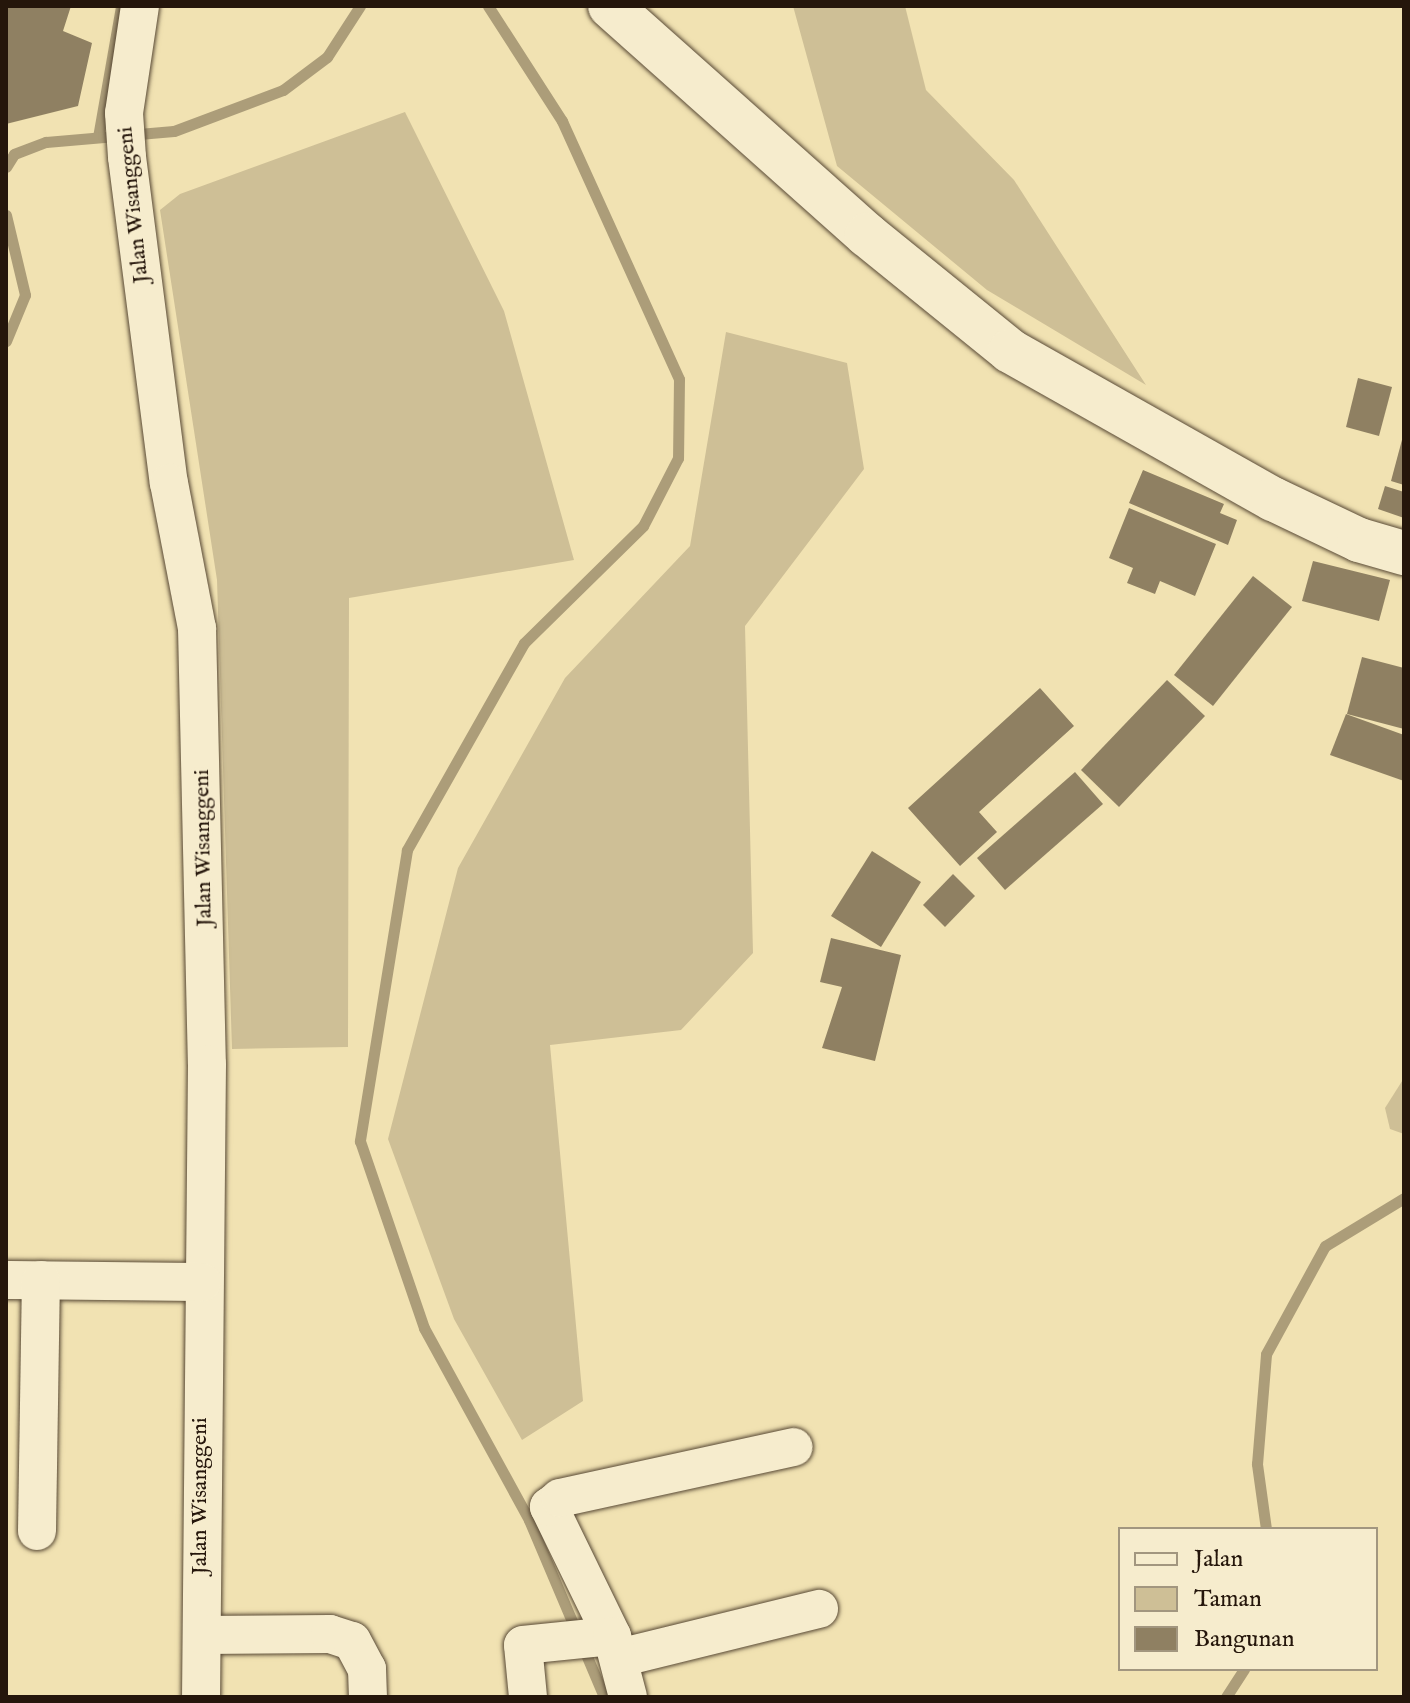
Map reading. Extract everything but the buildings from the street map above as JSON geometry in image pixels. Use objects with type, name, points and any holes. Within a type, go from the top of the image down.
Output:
[{"type":"main road","points":[[610,6],[867,235],[1010,351],[1273,499],[1359,540],[1404,553]]},
{"type":"street","name":"Jalan Wisanggeni","points":[[140,6],[124,113],[127,157],[169,483],[197,628],[207,1064],[202,1282],[201,1697]]},
{"type":"street","points":[[37,1531],[24,1280],[202,1282]]},
{"type":"street","points":[[628,1697],[549,1507],[560,1498],[794,1447]]},
{"type":"street","points":[[528,1697],[523,1645],[608,1644],[819,1609]]},
{"type":"street","points":[[202,1635],[330,1634],[352,1641],[367,1669],[368,1697]]},
{"type":"green space","points":[[793,6],[905,6],[926,90],[1014,180],[1146,385],[987,290],[837,166]]},
{"type":"green space","points":[[405,112],[504,311],[574,560],[349,598],[348,1047],[232,1049],[217,580],[160,210],[180,194]]},
{"type":"green space","points":[[726,332],[847,363],[864,469],[745,626],[753,953],[681,1030],[550,1045],[583,1401],[522,1440],[454,1319],[388,1139],[458,868],[565,678],[690,546]]},
{"type":"green space","points":[[1404,1078],[1404,1134],[1390,1129],[1385,1108]]},
{"type":"waterway","points":[[98,137],[121,6]]},
{"type":"waterway","points":[[6,167],[14,154],[46,142],[174,131],[283,90],[327,57],[360,6]]},
{"type":"waterway","points":[[488,6],[562,121],[679,379],[678,458],[643,526],[524,643],[407,850],[360,1141],[424,1328],[529,1520],[604,1697]]},
{"type":"waterway","points":[[6,215],[25,295],[6,341]]},
{"type":"waterway","points":[[1266,1527],[1257,1464],[1266,1354],[1325,1246],[1404,1198]]},
{"type":"waterway","points":[[1226,1697],[1243,1671]]}]
